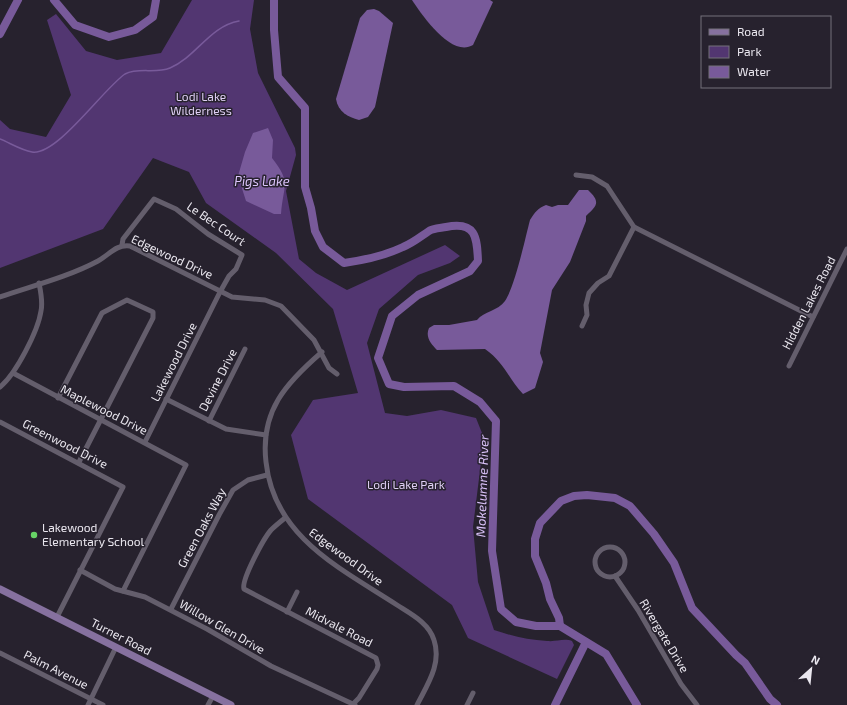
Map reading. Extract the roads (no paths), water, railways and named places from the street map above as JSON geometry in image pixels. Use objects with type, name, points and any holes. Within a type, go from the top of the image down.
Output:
[{"type":"main road","name":"Turner Road","points":[[0,589],[231,705]]},
{"type":"street","points":[[576,175],[592,176],[607,186],[634,227],[642,232],[813,318]]},
{"type":"street","name":"Le Bec Court","points":[[122,245],[123,239],[151,200],[160,201],[176,209],[208,234],[241,253],[242,259],[236,270],[229,276],[220,292]]},
{"type":"street","points":[[582,326],[587,314],[586,305],[589,293],[598,283],[609,276],[634,227]]},
{"type":"street","name":"Edgewood Drive","points":[[0,297],[83,268],[99,260],[122,245],[130,246],[232,297],[265,300],[281,306],[314,340],[330,368],[337,374]]},
{"type":"street","name":"Hidden Lakes Road","points":[[789,366],[847,249]]},
{"type":"street","points":[[0,387],[13,373],[40,317],[42,298],[39,283]]},
{"type":"street","name":"Lakewood Drive","points":[[145,442],[220,292]]},
{"type":"street","points":[[58,398],[102,313],[106,309],[127,300],[154,313],[153,318],[80,462]]},
{"type":"street","name":"Devine Drive","points":[[209,421],[245,349]]},
{"type":"street","name":"Edgewood Drive","points":[[322,352],[301,369],[286,387],[270,414],[266,435],[267,475],[270,488],[285,518],[300,536],[324,556],[416,618],[432,635],[436,647],[436,662],[416,705]]},
{"type":"street","name":"Maplewood Drive","points":[[13,373],[186,464],[123,591]]},
{"type":"street","points":[[166,398],[226,429],[266,435]]},
{"type":"street","name":"Greenwood Drive","points":[[0,422],[80,462],[123,486],[80,570]]},
{"type":"street","name":"Green Oaks Way","points":[[171,609],[218,515],[233,490],[248,480],[267,475]]},
{"type":"street","name":"Midvale Road","points":[[285,518],[267,535],[243,585],[246,591],[376,658],[378,665],[377,669],[353,705]]},
{"type":"street","points":[[606,547],[617,548],[625,558],[623,570],[615,576],[605,576],[600,574],[595,564],[597,553],[606,547]]},
{"type":"street","points":[[56,617],[80,570]]},
{"type":"street","name":"Willow Glen Drive","points":[[80,570],[123,591],[145,596],[171,609],[270,666],[353,705]]},
{"type":"street","name":"Rivergate Drive","points":[[615,576],[638,610],[681,684],[697,705]]},
{"type":"street","name":"Midvale Road","points":[[287,612],[297,592]]},
{"type":"street","points":[[88,705],[116,647]]},
{"type":"street","name":"Palm Avenue","points":[[0,653],[103,705]]},
{"type":"street","points":[[467,705],[473,692]]},
{"type":"street","points":[[208,705],[213,696]]},
{"type":"water","points":[[412,0],[490,0],[493,2],[473,45],[464,47],[456,46],[438,33]]},
{"type":"water","points":[[374,9],[379,11],[393,23],[375,107],[368,117],[359,120],[341,111],[336,99],[360,18],[367,10]]},
{"type":"water","name":"Pigs Lake","points":[[268,128],[273,140],[272,158],[282,173],[285,184],[281,214],[274,214],[246,201],[238,176],[245,152],[253,133]]},
{"type":"water","points":[[579,190],[588,190],[595,198],[596,204],[586,216],[586,221],[570,262],[552,290],[540,353],[543,362],[535,388],[523,394],[497,359],[485,349],[437,350],[428,337],[429,328],[434,325],[449,325],[477,320],[502,304],[509,294],[532,217],[539,209],[546,205],[552,207],[558,205],[568,205]]},
{"type":"waterway","name":"Mokelumne River","points":[[0,34],[18,0]]},
{"type":"waterway","name":"Mokelumne River","points":[[54,0],[75,25],[109,37],[135,30],[153,17],[156,0]]},
{"type":"waterway","name":"Mokelumne River","points":[[274,0],[274,30],[278,77],[305,108],[305,187],[315,231],[323,247],[344,263],[389,253],[410,244],[429,231],[435,229],[464,226],[473,233],[475,238],[478,261],[470,271],[418,295],[392,316],[378,358],[389,384],[404,387],[454,386],[480,402],[496,421],[492,551],[501,609],[516,622],[536,626],[560,626],[559,618],[550,599],[546,583],[535,556],[535,539],[540,523],[561,501],[574,496],[587,495],[615,498],[630,506],[654,534],[674,563],[692,608],[745,663],[770,699],[777,705]]},
{"type":"waterway","points":[[0,139],[28,151],[32,152],[42,150],[54,144],[67,133],[125,74],[136,71],[164,70],[170,68],[188,57],[211,35],[229,24],[239,21]]},
{"type":"waterway","points":[[560,626],[606,654],[637,705]]},
{"type":"waterway","points":[[555,705],[586,642]]},
{"type":"place","name":"Lakewood Elementary School","points":[[34,535]]},
{"type":"park label","name":"Lodi Lake Wilderness","points":[[201,104]]},
{"type":"park label","name":"Lodi Lake Park","points":[[406,485]]}]
